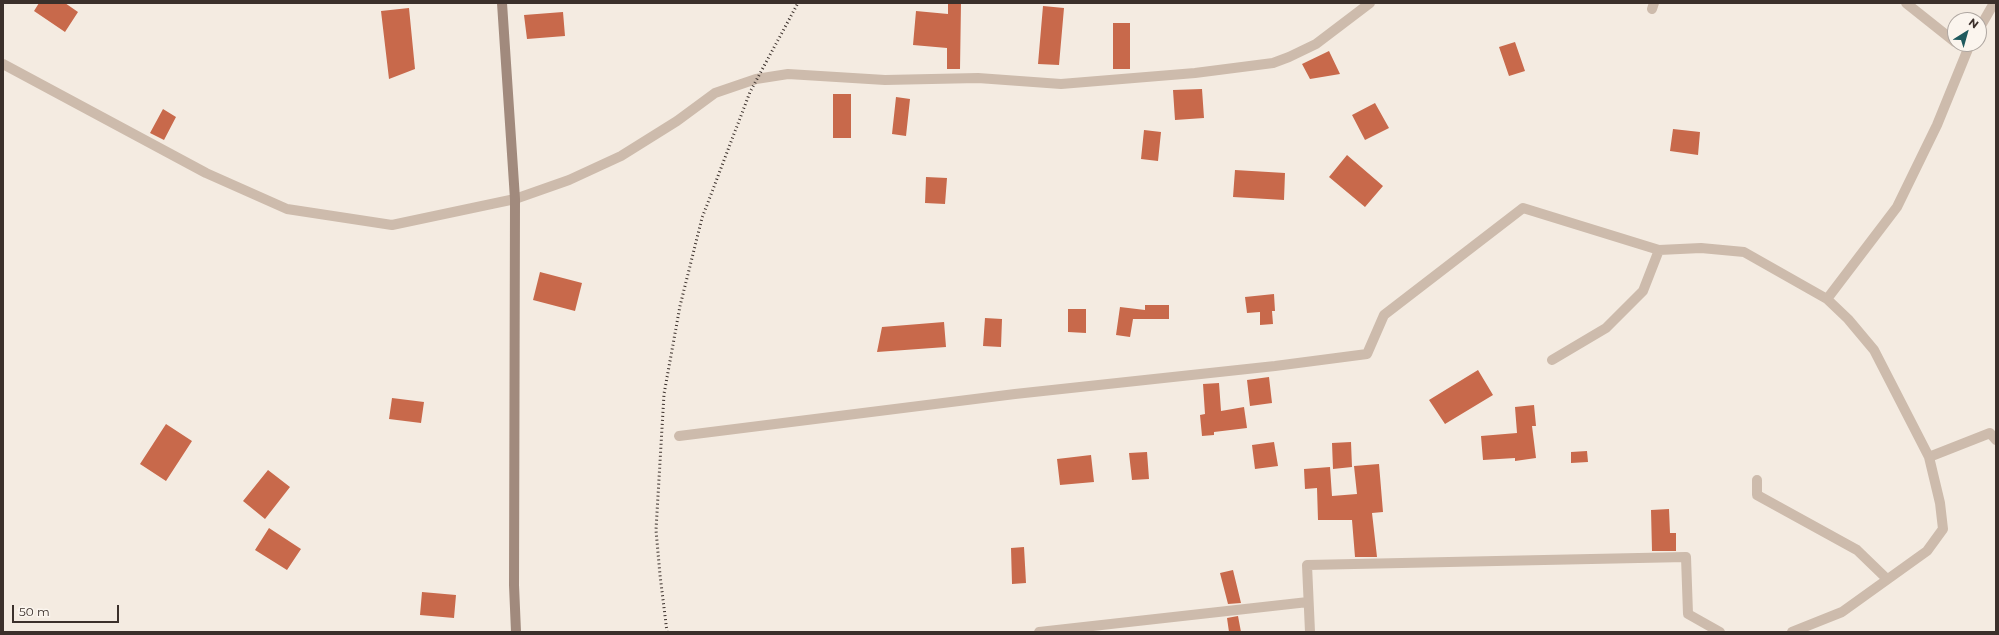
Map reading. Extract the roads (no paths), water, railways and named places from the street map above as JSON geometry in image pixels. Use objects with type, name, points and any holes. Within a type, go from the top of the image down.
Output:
[{"type":"main road","points":[[502,3],[514,199],[514,585],[516,632]]},
{"type":"street","points":[[3,64],[206,173],[287,209],[392,225],[514,199],[569,180],[621,156],[677,120],[715,93],[756,79],[788,74],[886,80],[978,78],[1061,84],[1195,73],[1273,63],[1289,57],[1316,44],[1370,3]]},
{"type":"street","points":[[1906,3],[1947,36]]},
{"type":"street","points":[[1987,15],[1994,3]]},
{"type":"street","points":[[1827,299],[1897,207],[1937,125],[1963,52]]},
{"type":"street","points":[[679,436],[1015,394],[1267,367],[1367,354],[1384,315],[1523,208],[1659,250],[1701,248],[1744,252],[1827,299],[1848,319],[1874,350],[1929,457],[1940,502],[1943,529],[1927,551],[1842,612],[1792,632]]},
{"type":"street","points":[[1552,360],[1606,328],[1643,291],[1659,250]]},
{"type":"street","points":[[1929,457],[1990,433],[1996,440]]},
{"type":"street","points":[[1757,480],[1758,495],[1857,550],[1887,579]]},
{"type":"street","points":[[1310,632],[1307,565],[1686,557],[1688,614],[1720,632]]},
{"type":"street","points":[[1039,632],[1308,602]]},
{"type":"railway","points":[[667,632],[656,530],[664,394],[680,306],[702,218],[750,92],[798,3]]}]
